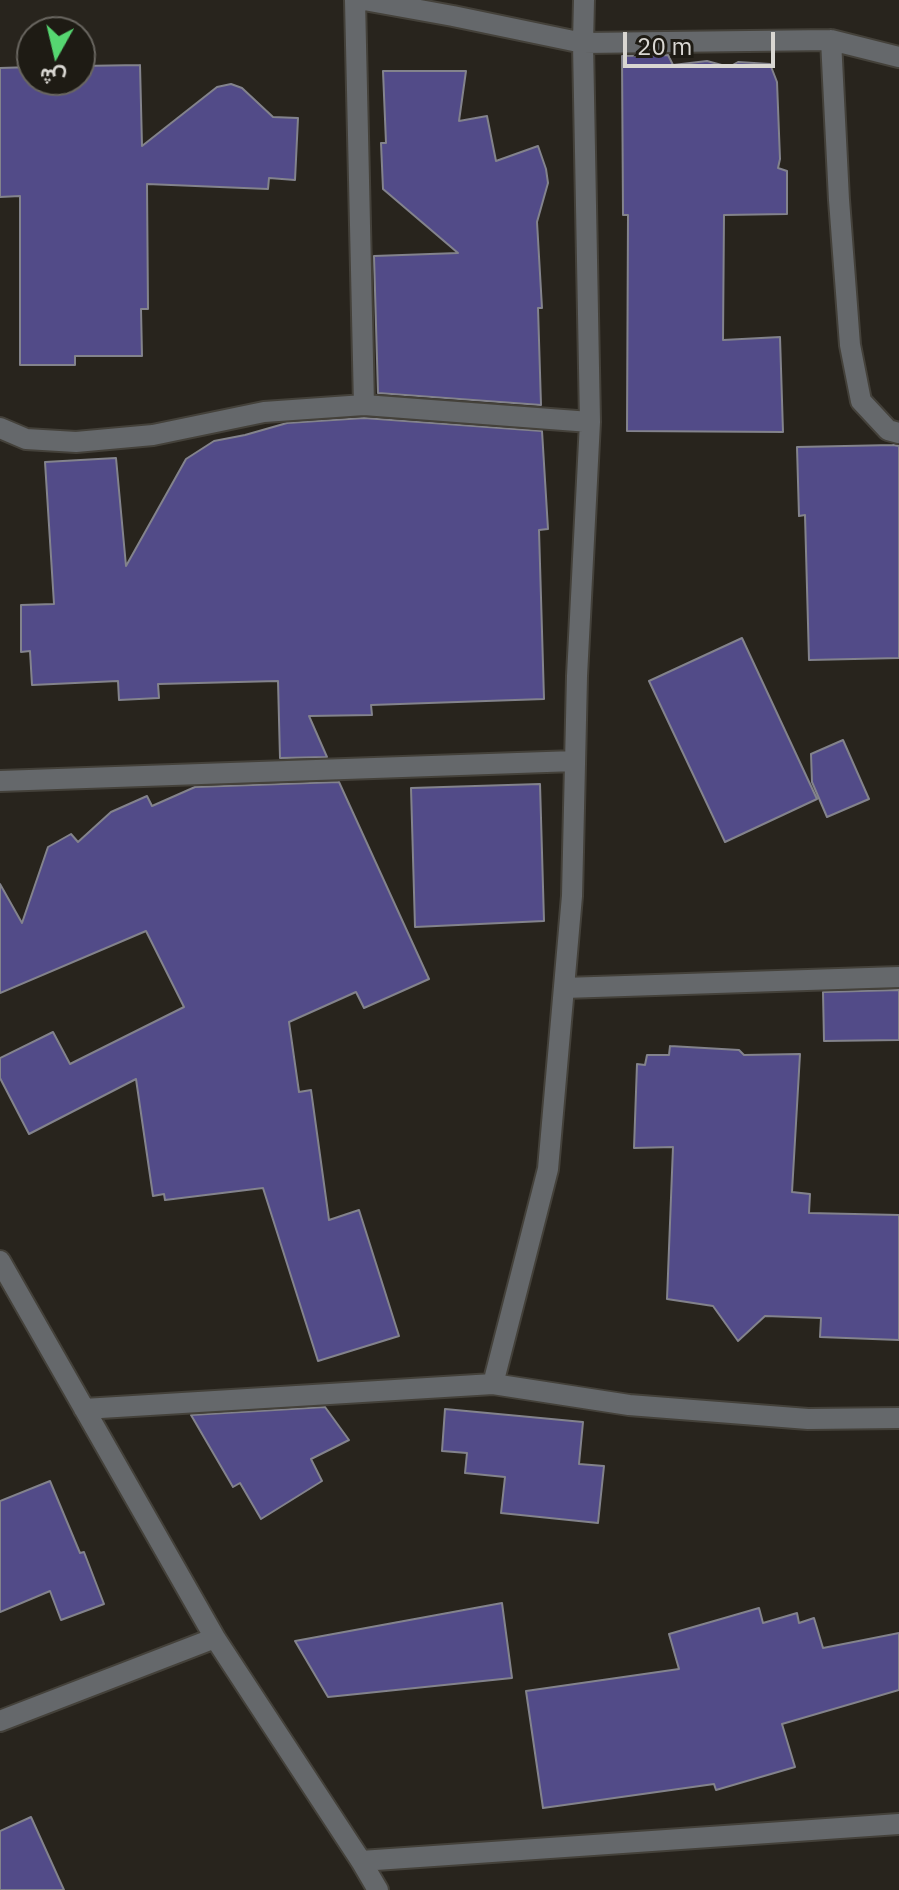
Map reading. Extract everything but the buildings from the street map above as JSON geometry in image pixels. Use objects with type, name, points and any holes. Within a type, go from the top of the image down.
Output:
[{"type":"street","points":[[355,0],[364,405]]},
{"type":"street","points":[[364,0],[583,43],[831,40],[899,57]]},
{"type":"street","points":[[493,1384],[548,1169],[572,896],[577,676],[590,422],[584,0]]},
{"type":"street","points":[[831,40],[850,345],[861,401],[888,430],[899,433]]},
{"type":"street","points":[[0,428],[26,439],[76,442],[153,435],[264,412],[364,405],[590,422]]},
{"type":"street","points":[[0,781],[575,761]]},
{"type":"street","points":[[564,988],[899,977]]},
{"type":"street","points":[[0,1261],[6,1284],[84,1409],[215,1638],[378,1890]]},
{"type":"street","points":[[84,1409],[493,1384],[629,1405],[808,1419],[899,1418]]},
{"type":"street","points":[[0,1721],[215,1638]]},
{"type":"street","points":[[361,1861],[899,1824]]}]
